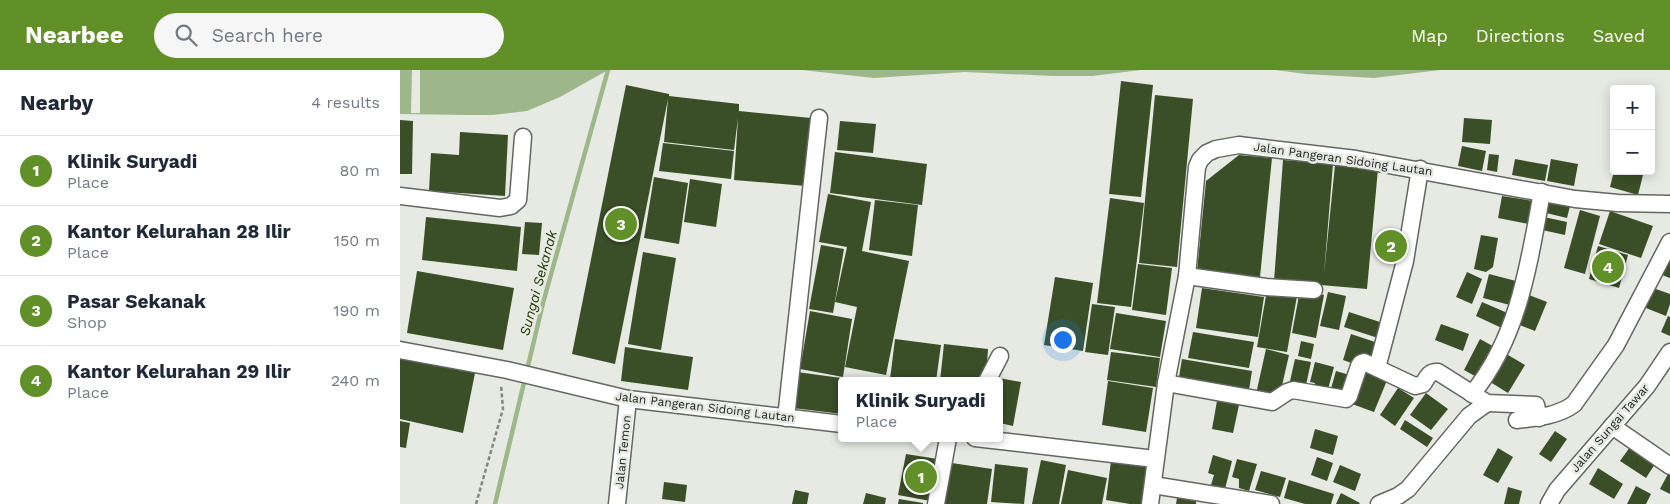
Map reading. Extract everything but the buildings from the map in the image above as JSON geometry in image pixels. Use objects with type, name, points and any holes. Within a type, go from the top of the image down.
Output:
[{"type":"street","points":[[786,418],[819,118]]},
{"type":"street","points":[[400,196],[500,208],[512,206],[518,200],[523,138]]},
{"type":"street","name":"Jalan Pangeran Sidoing Lautan","points":[[1150,504],[1166,383],[1187,276],[1197,168],[1200,160],[1207,153],[1216,149],[1239,145],[1356,159],[1420,169],[1575,199],[1670,204]]},
{"type":"street","points":[[1377,368],[1405,262],[1420,169]]},
{"type":"street","points":[[1472,394],[1486,377],[1504,346],[1529,265],[1542,192]]},
{"type":"street","points":[[1517,420],[1538,413],[1572,406],[1616,346],[1670,242]]},
{"type":"street","points":[[1187,276],[1266,287],[1314,290]]},
{"type":"street","name":"Jalan Pangeran Sidoing Lautan","points":[[400,350],[502,369],[628,399],[838,424]]},
{"type":"street","name":"Jalan Sungai Tawar","points":[[1549,504],[1556,490],[1647,386],[1670,352]]},
{"type":"street","points":[[990,377],[1000,356]]},
{"type":"street","points":[[1166,383],[1272,402],[1293,390],[1346,399],[1349,396],[1361,363],[1364,362],[1415,386],[1423,384],[1433,372],[1438,372],[1487,403],[1535,405],[1538,413]]},
{"type":"street","name":"Jalan Temon","points":[[617,502],[628,399]]},
{"type":"street","points":[[1379,504],[1398,496],[1408,489],[1469,416],[1487,403]]},
{"type":"street","points":[[1612,426],[1670,466]]},
{"type":"street","points":[[1003,441],[1155,459]]},
{"type":"street","points":[[936,504],[947,442]]},
{"type":"street","points":[[1153,484],[1271,504]]},
{"type":"path","points":[[476,504],[503,409],[502,369]]},
{"type":"shaded area","points":[[400,70],[608,70],[560,97],[527,111],[492,115],[466,115],[400,114]]},
{"type":"shaded area","points":[[802,70],[1141,70],[1092,76],[965,72],[874,78]]},
{"type":"shaded area","points":[[1275,70],[1440,70],[1374,78]]},
{"type":"pier","points":[[412,70],[420,70],[420,113],[411,113]]},
{"type":"waterway","name":"Sungai Sekanak","points":[[495,504],[543,303],[608,70]]},
{"type":"place","name":"Pasar Sekanak","points":[[621,224]]},
{"type":"place","name":"Kantor Kelurahan 28 Ilir","points":[[1391,246]]},
{"type":"place","name":"Kantor Kelurahan 29 Ilir","points":[[1608,267]]},
{"type":"place","name":"Klinik Suryadi","points":[[921,477]]}]
